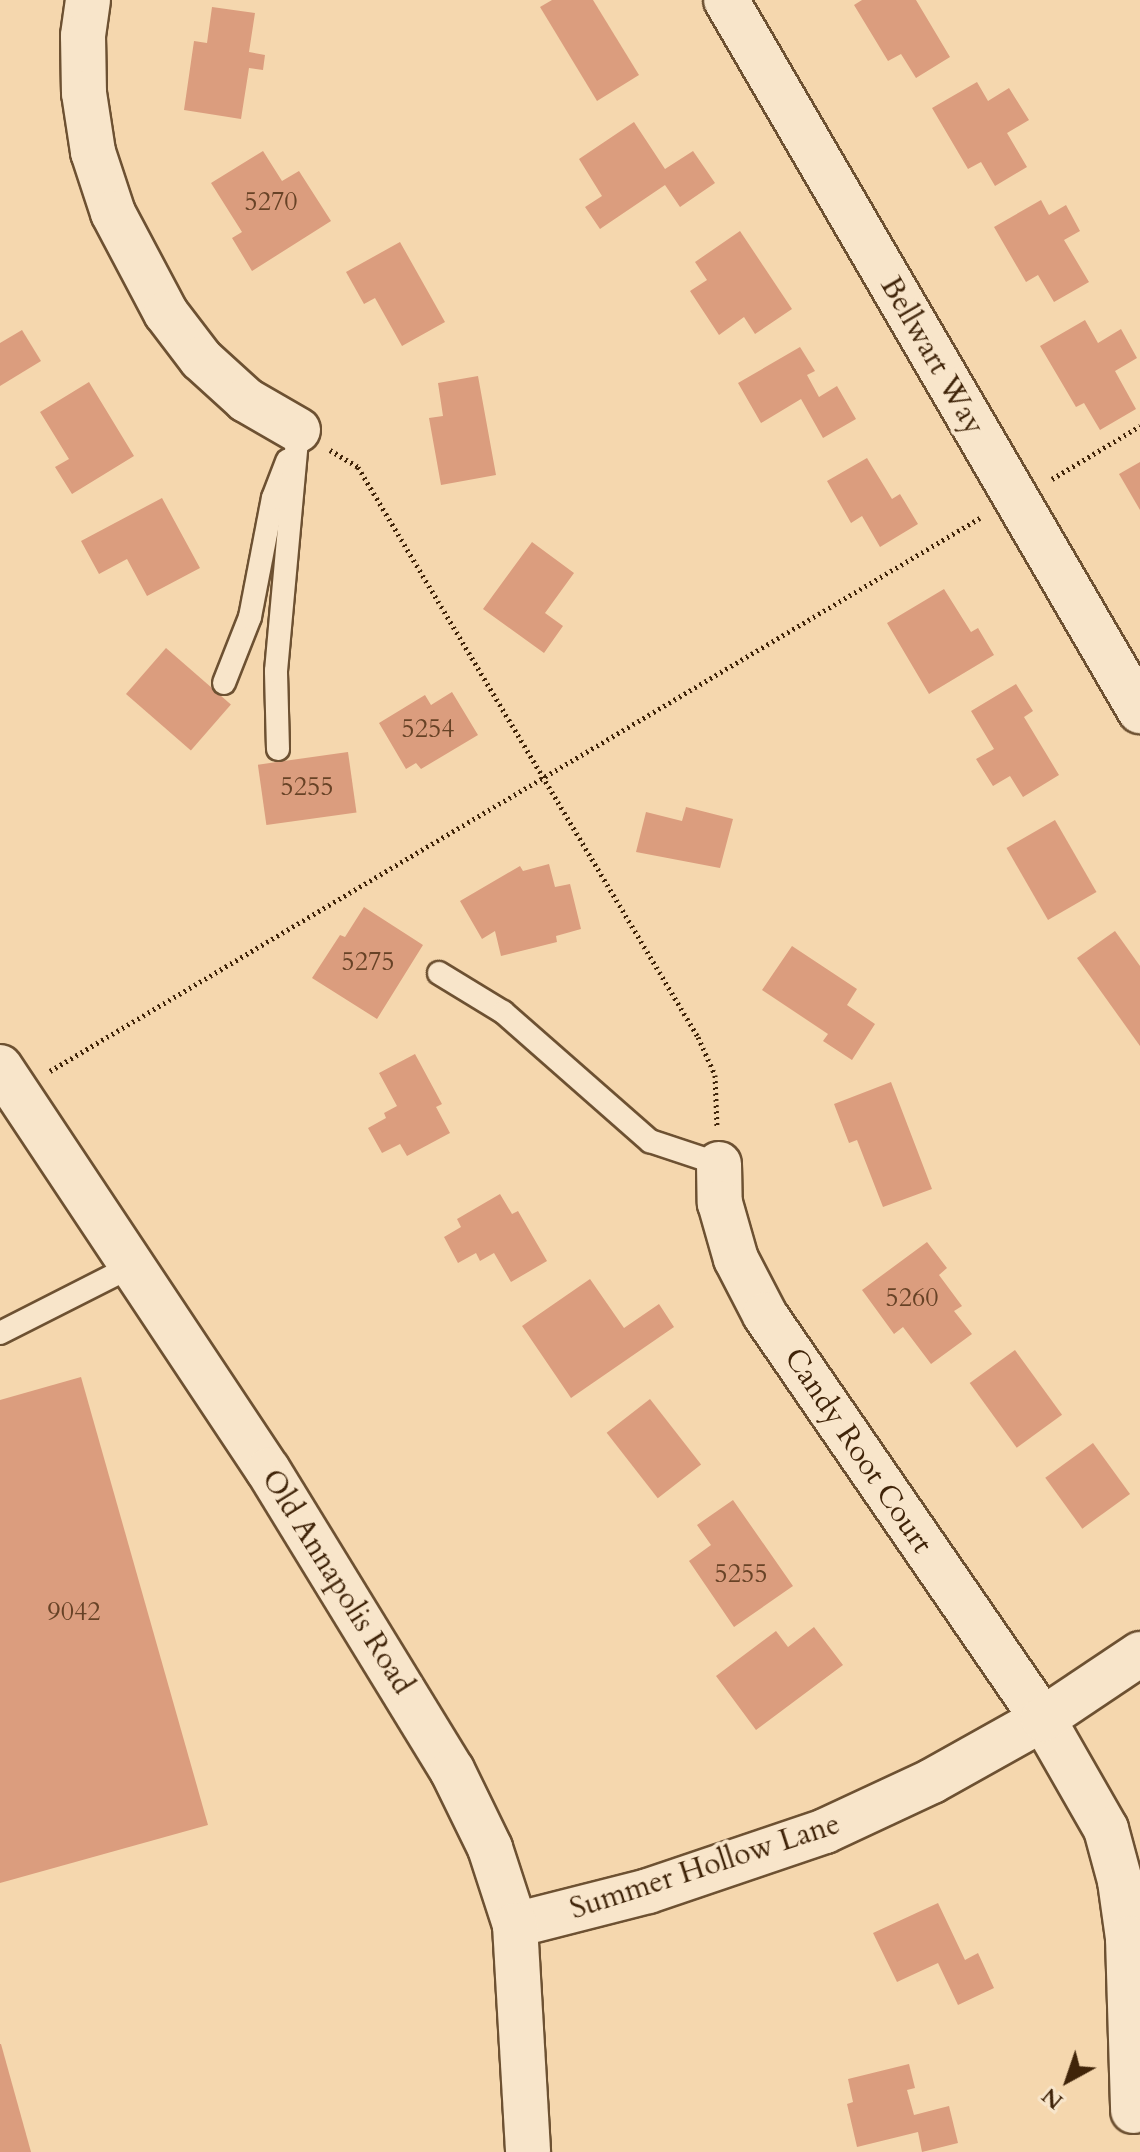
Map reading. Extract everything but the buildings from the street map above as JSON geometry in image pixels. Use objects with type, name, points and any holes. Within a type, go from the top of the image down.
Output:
[{"type":"street","points":[[88,0],[83,36],[84,93],[93,152],[113,213],[166,313],[201,359],[246,400],[298,430]]},
{"type":"street","name":"Bellwart Way","points":[[726,0],[1140,711]]},
{"type":"street","name":"Old Annapolis Road","points":[[8,1078],[134,1265],[372,1635],[452,1770],[490,1848],[515,1925],[528,2152]]},
{"type":"street","name":"Candy Root Court","points":[[719,1164],[720,1203],[736,1259],[765,1315],[1043,1719],[1106,1829],[1120,1881],[1128,1938],[1133,2111]]},
{"type":"street","name":"Summer Hollow Lane","points":[[515,1925],[662,1887],[825,1831],[932,1781],[1043,1719],[1140,1654]]},
{"type":"lane","points":[[224,683],[250,617],[273,498],[298,430]]},
{"type":"lane","points":[[278,749],[276,671],[298,430]]},
{"type":"lane","points":[[439,973],[503,1012],[650,1141],[719,1164]]},
{"type":"lane","points":[[0,1333],[134,1265]]},
{"type":"path","points":[[8,1078],[543,776],[983,515],[1016,500],[1140,426]]},
{"type":"path","points":[[298,430],[358,467],[698,1037],[715,1075],[719,1164]]}]
